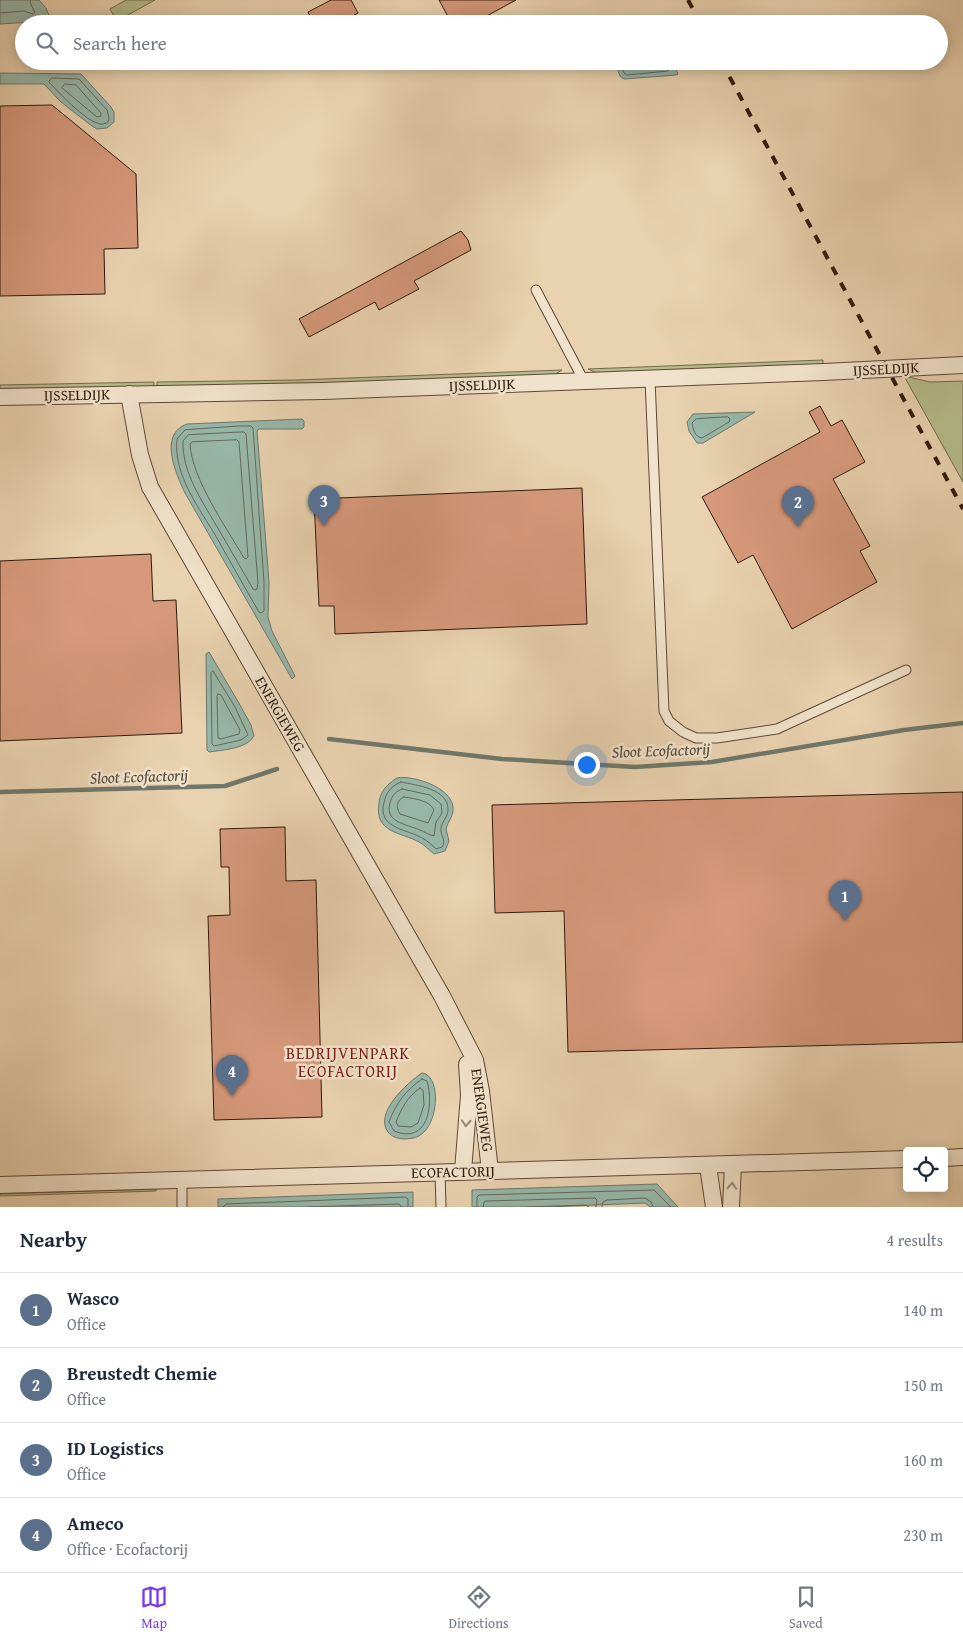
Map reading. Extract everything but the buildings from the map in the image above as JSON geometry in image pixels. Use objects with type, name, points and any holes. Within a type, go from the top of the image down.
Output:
[{"type":"street","name":"IJSSELDIJK","points":[[0,397],[322,391],[963,365]]},
{"type":"street","name":"ENERGIEWEG","points":[[129,394],[140,455],[150,487],[457,1024],[475,1060],[481,1091],[490,1171]]},
{"type":"street","name":"ENERGIEWEG","points":[[457,1024],[468,1069],[469,1095],[464,1172]]},
{"type":"street","points":[[948,1158],[963,1157]]},
{"type":"street","name":"ECOFACTORIJ","points":[[0,1185],[903,1159]]},
{"type":"street","points":[[731,1207],[734,1165]]},
{"type":"street","points":[[708,1166],[714,1207]]},
{"type":"lane","points":[[536,290],[584,381]]},
{"type":"lane","points":[[650,379],[664,711],[669,721],[683,732],[696,738],[717,738],[777,729],[906,670]]},
{"type":"lane","points":[[440,1172],[441,1207]]},
{"type":"lane","points":[[182,1180],[182,1207]]},
{"type":"green space","points":[[126,0],[155,0],[128,15],[114,15],[110,9]]},
{"type":"green space","points":[[823,360],[823,365],[597,373],[588,369]]},
{"type":"green space","points":[[562,370],[554,375],[276,385],[157,387],[157,382],[296,380]]},
{"type":"green space","points":[[904,376],[930,382],[963,381],[963,482]]},
{"type":"green space","points":[[154,382],[154,387],[0,389],[0,385]]},
{"type":"green space","points":[[156,1189],[156,1191],[0,1196],[0,1194]]},
{"type":"water","points":[[0,0],[39,0],[49,15],[15,15],[15,23],[0,24]]},
{"type":"water","points":[[618,70],[676,70],[678,74],[624,79],[620,76]]},
{"type":"water","points":[[0,73],[81,74],[111,107],[114,112],[114,122],[107,128],[97,129],[61,102],[44,84],[0,84]]},
{"type":"water","points":[[755,412],[703,443],[697,443],[689,431],[687,422],[693,414]]},
{"type":"water","points":[[302,419],[304,427],[302,429],[259,429],[257,431],[269,582],[268,617],[272,631],[295,676],[292,679],[185,493],[177,476],[171,445],[173,436],[178,429],[187,424]]},
{"type":"water","points":[[209,652],[251,725],[254,736],[246,744],[209,752],[207,750],[206,654]]},
{"type":"water","points":[[397,778],[412,778],[430,784],[439,788],[451,800],[453,810],[446,829],[449,841],[445,851],[434,854],[419,842],[390,830],[381,820],[379,803],[382,792]]},
{"type":"water","points":[[422,1073],[429,1076],[433,1083],[435,1105],[433,1116],[422,1134],[410,1139],[396,1138],[388,1132],[385,1116],[394,1099]]},
{"type":"water","points":[[657,1184],[678,1207],[650,1207],[645,1203],[547,1207],[472,1207],[472,1190]]},
{"type":"water","points":[[413,1192],[413,1207],[218,1207],[218,1199]]},
{"type":"waterway","name":"Sloot Ecofactorij","points":[[329,739],[502,759],[635,767],[712,762],[904,730],[963,723]]},
{"type":"waterway","name":"Sloot Ecofactorij","points":[[0,792],[225,786],[277,769]]},
{"type":"railway","points":[[688,0],[696,15]]},
{"type":"railway","points":[[726,70],[963,509]]},
{"type":"place","name":"ID Logistics","points":[[324,526]]},
{"type":"place","name":"Breustedt Chemie","points":[[798,527]]},
{"type":"place","name":"Wasco","points":[[845,921]]},
{"type":"place","name":"Ameco","points":[[232,1096]]},
{"type":"district","name":"BEDRIJVENPARK ECOFACTORIJ","points":[[348,1062]]}]
